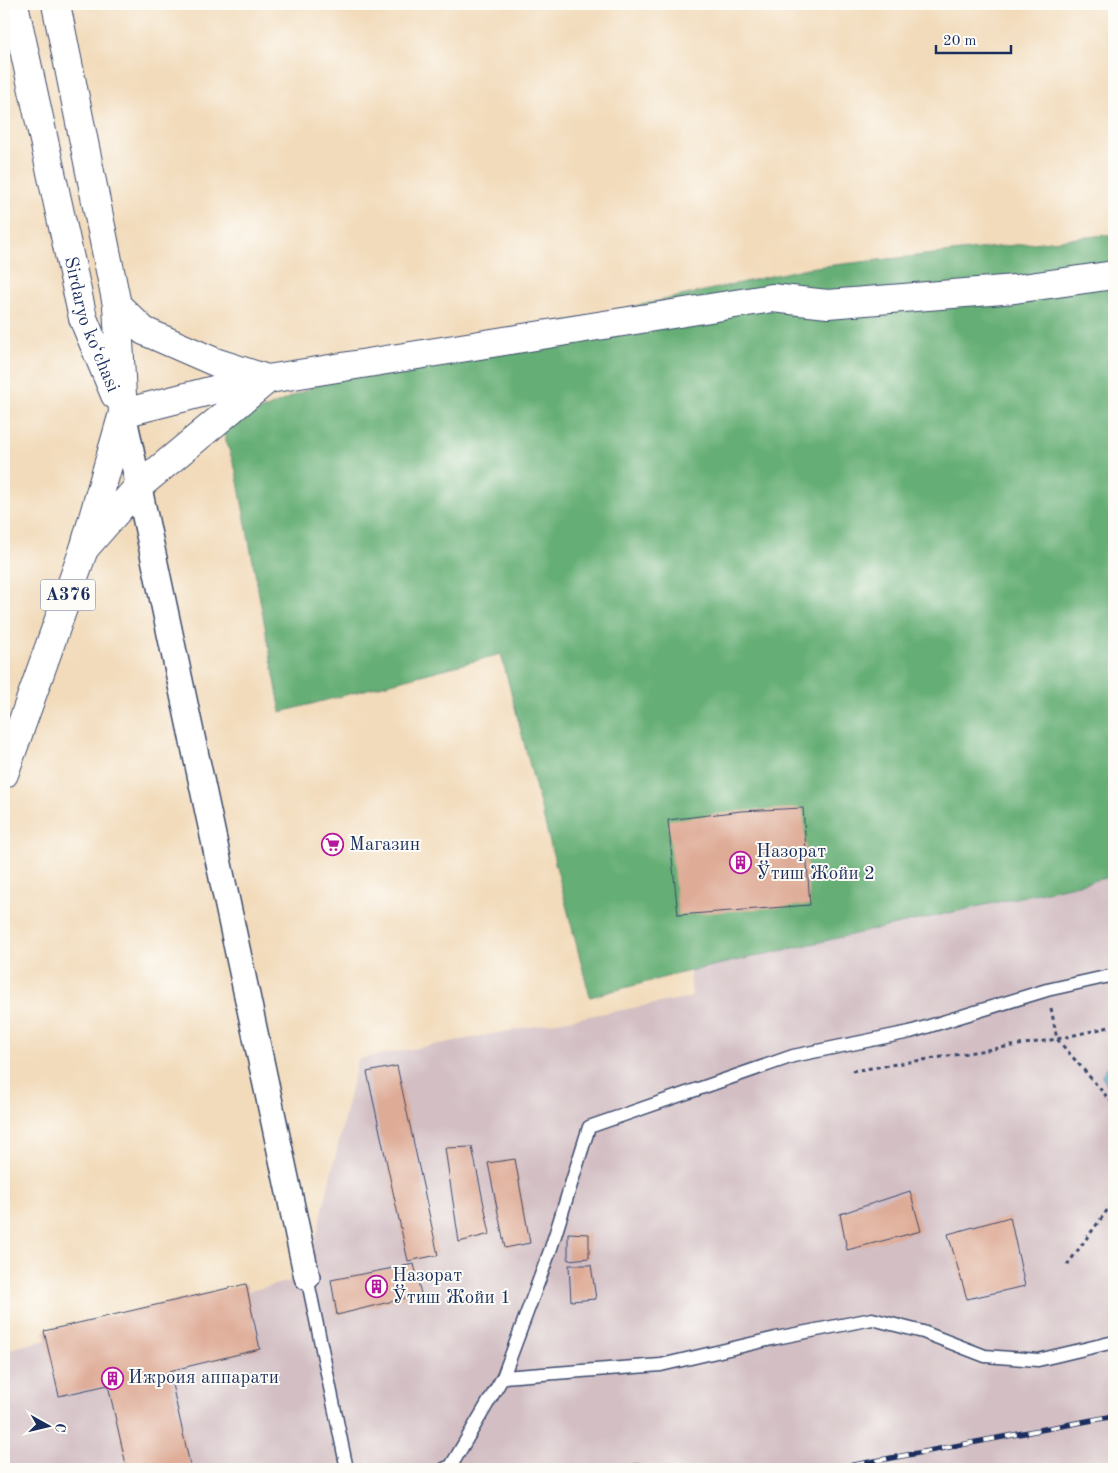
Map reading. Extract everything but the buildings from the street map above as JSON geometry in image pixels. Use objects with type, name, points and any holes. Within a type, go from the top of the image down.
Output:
[{"type":"street","name":"Sirdaryo ko‘chasi","points":[[14,4],[82,318],[123,413]]},
{"type":"street","name":"Sirdaryo ko‘chasi","points":[[56,4],[117,305],[123,413]]},
{"type":"street","points":[[307,1277],[123,413],[237,384],[772,298],[828,304],[1015,289],[1114,275]]},
{"type":"street","points":[[117,305],[144,331],[215,362],[268,379]]},
{"type":"street","points":[[84,549],[139,486],[268,379]]},
{"type":"street","name":"A376","points":[[4,774],[84,549],[123,413]]},
{"type":"lane","points":[[444,1469],[451,1466],[503,1377],[551,1248],[589,1126],[794,1056],[910,1032],[1047,990],[1114,975]]},
{"type":"lane","points":[[307,1277],[347,1469]]},
{"type":"lane","points":[[503,1377],[661,1365],[776,1338],[872,1319],[923,1332],[985,1356],[1038,1360],[1114,1342]]},
{"type":"path","points":[[1047,990],[1057,1039],[1114,1105]]},
{"type":"path","points":[[852,1071],[1057,1039],[1114,1026]]},
{"type":"path","points":[[1067,1266],[1114,1201]]},
{"type":"shaded area","points":[[654,557],[1114,861],[1114,1469],[4,1469],[4,1350],[307,1277],[358,1059],[692,997]]},
{"type":"green space","points":[[1114,234],[1114,876],[677,974],[590,997],[501,654],[281,712],[236,471],[222,428],[353,369],[807,268]]},
{"type":"water","points":[[1114,1058],[1114,1094],[1112,1094],[1102,1075]]},
{"type":"railway","points":[[833,1469],[1114,1416]]},
{"type":"place","name":"Магазин","points":[[333,845]]},
{"type":"place","name":"Назорат Ўтиш Жойи 2","points":[[740,863]]},
{"type":"place","name":"Назорат Ўтиш Жойи 1","points":[[376,1287]]},
{"type":"place","name":"Ижроия аппарати","points":[[112,1378]]}]
